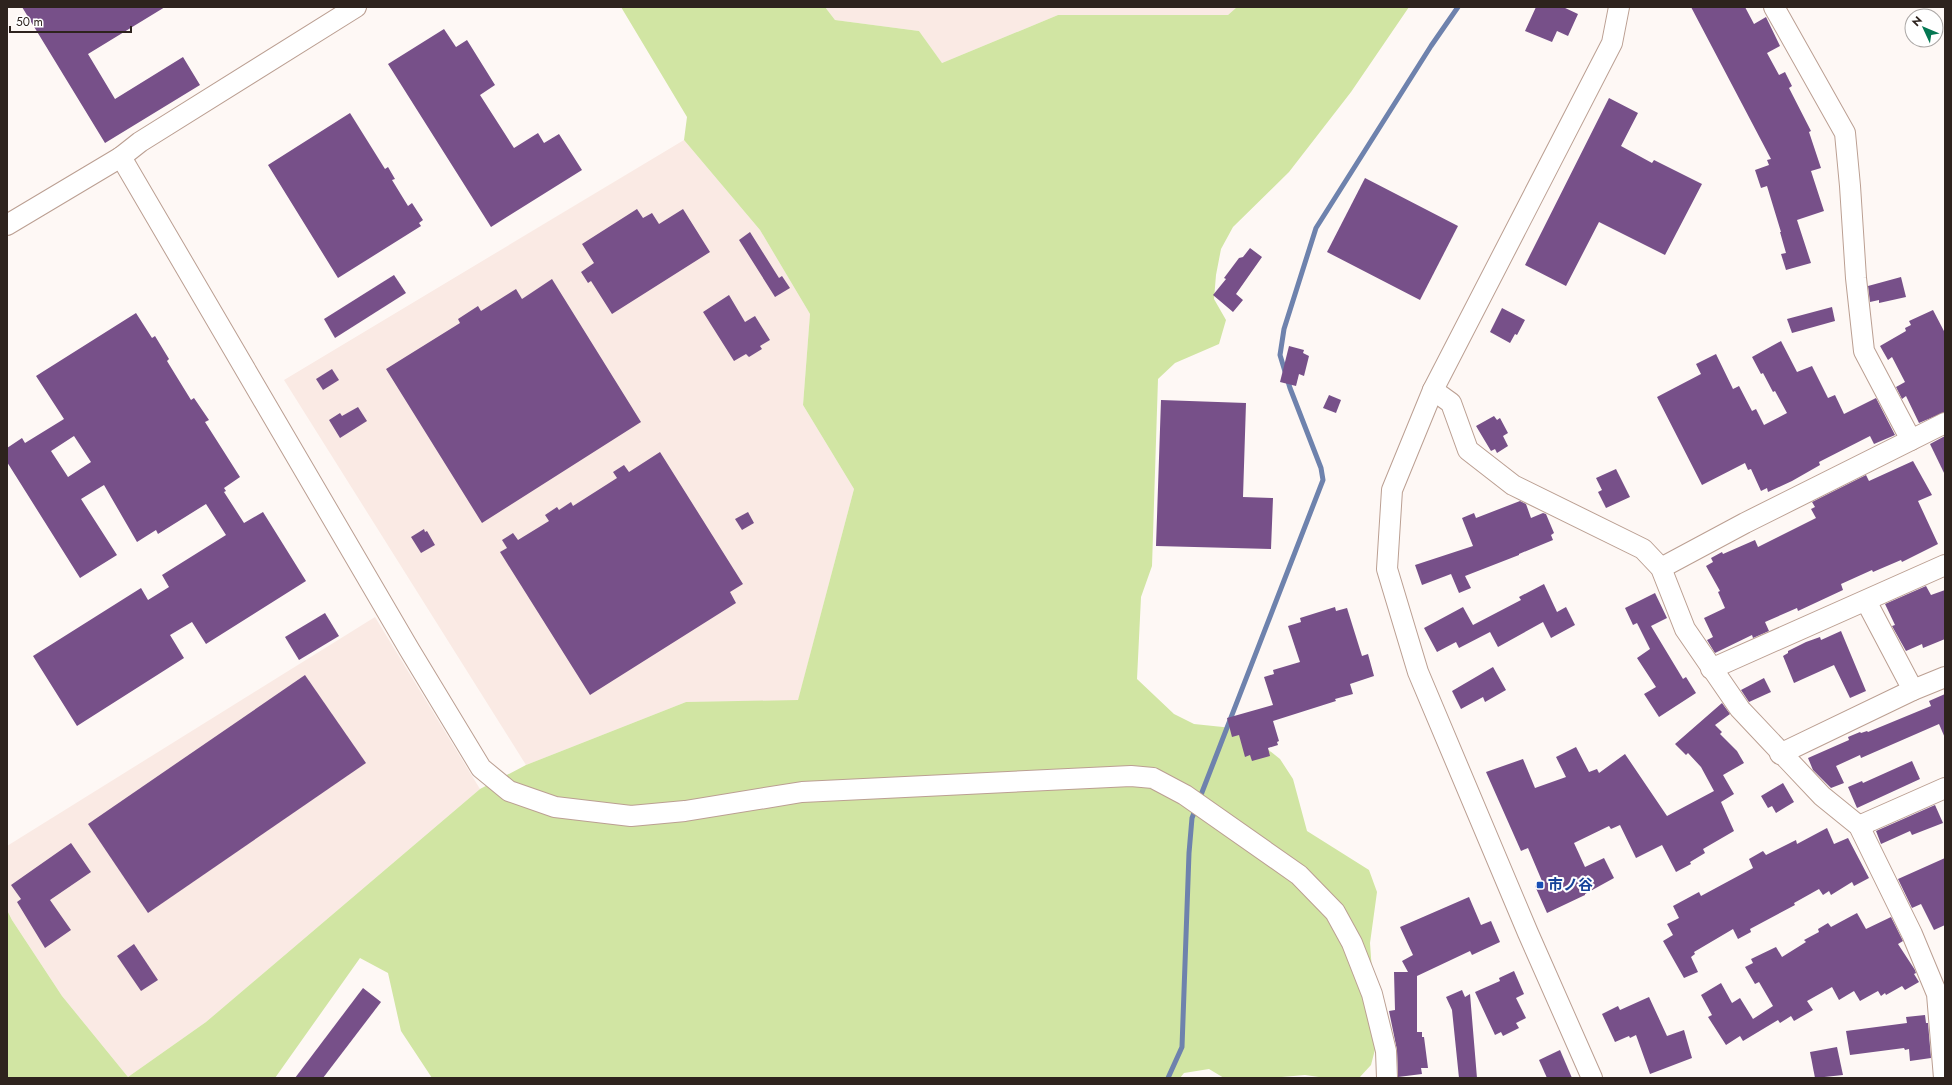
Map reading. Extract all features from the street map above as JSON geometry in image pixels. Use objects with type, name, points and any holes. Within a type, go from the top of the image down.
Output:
[{"type":"street","points":[[7,225],[120,157],[140,142],[356,7]]},
{"type":"street","points":[[1592,1078],[1528,933],[1418,672],[1387,569],[1392,490],[1433,390],[1612,43],[1619,7]]},
{"type":"street","points":[[1774,7],[1845,133],[1856,278],[1864,351],[1911,440]]},
{"type":"street","points":[[120,157],[397,629],[481,768],[509,791],[555,807],[630,816],[685,811],[802,792],[1123,776],[1153,778],[1186,795],[1299,875],[1335,912],[1352,943],[1372,994],[1386,1051],[1387,1078]]},
{"type":"street","points":[[1433,390],[1451,403],[1468,450],[1513,485],[1643,549],[1661,568],[1685,629],[1740,710],[1780,754],[1822,796],[1859,826],[1912,934],[1937,994],[1944,1078]]},
{"type":"street","points":[[1661,568],[1745,523],[1945,422]]},
{"type":"street","points":[[1711,669],[1945,565]]},
{"type":"street","points":[[1866,601],[1913,690]]},
{"type":"street","points":[[1780,754],[1913,690],[1945,677]]},
{"type":"street","points":[[1859,826],[1945,788]]},
{"type":"shaded area","points":[[825,7],[1237,7],[1228,15],[1058,15],[942,63],[919,31],[835,20]]},
{"type":"shaded area","points":[[684,140],[760,230],[810,314],[803,405],[854,489],[798,701],[686,702],[526,765],[284,380]]},
{"type":"shaded area","points":[[375,617],[480,789],[206,1022],[128,1077],[62,996],[12,920],[7,910],[7,846]]},
{"type":"green space","points":[[621,7],[825,7],[835,20],[919,31],[942,63],[1058,15],[1228,15],[1237,7],[1409,7],[1351,92],[1289,172],[1233,227],[1221,249],[1216,275],[1214,299],[1226,320],[1219,344],[1175,363],[1158,379],[1152,566],[1141,597],[1137,679],[1174,714],[1194,724],[1242,729],[1280,759],[1293,779],[1307,831],[1369,870],[1377,892],[1370,943],[1377,1042],[1371,1065],[1359,1078],[1326,1078],[1305,1075],[1270,1078],[1224,1078],[1209,1069],[1184,1073],[1180,1078],[432,1078],[401,1031],[388,973],[360,958],[275,1078],[7,1078],[7,910],[62,996],[128,1077],[206,1022],[480,789],[526,765],[686,702],[798,700],[854,489],[803,405],[810,314],[760,230],[684,140],[687,117]]},
{"type":"building","points":[[22,7],[165,7],[88,54],[115,99],[183,57],[200,85],[105,143]]},
{"type":"building","points":[[1536,7],[1563,7],[1578,14],[1568,36],[1557,31],[1552,42],[1525,31]]},
{"type":"building","points":[[1691,7],[1745,7],[1754,24],[1766,17],[1780,46],[1767,53],[1779,75],[1785,72],[1792,86],[1789,88],[1811,131],[1809,132],[1821,168],[1811,171],[1824,211],[1797,220],[1811,263],[1786,270],[1781,254],[1786,253],[1767,186],[1761,188],[1755,170],[1769,165],[1767,160],[1771,159]]},
{"type":"building","points":[[444,29],[456,47],[467,40],[495,85],[480,95],[514,148],[538,133],[544,143],[559,134],[582,170],[491,227],[388,64]]},
{"type":"building","points":[[1609,98],[1638,113],[1621,146],[1652,163],[1654,160],[1702,184],[1665,255],[1599,222],[1566,286],[1525,265]]},
{"type":"building","points":[[350,113],[385,169],[388,167],[395,179],[392,180],[408,206],[412,203],[423,220],[419,223],[421,226],[338,278],[268,165]]},
{"type":"building","points":[[1365,178],[1458,226],[1420,300],[1327,252]]},
{"type":"building","points":[[637,209],[643,218],[652,213],[659,224],[683,209],[710,252],[612,314],[591,281],[588,283],[581,272],[594,263],[582,244]]},
{"type":"building","points":[[750,232],[779,278],[782,276],[790,288],[775,297],[739,240]]},
{"type":"building","points":[[1250,248],[1262,257],[1236,294],[1243,300],[1233,312],[1213,295],[1226,279],[1224,278],[1239,258],[1243,257]]},
{"type":"building","points":[[394,275],[406,293],[335,338],[324,319]]},
{"type":"building","points":[[1901,277],[1906,297],[1879,303],[1879,300],[1870,302],[1868,286]]},
{"type":"building","points":[[552,279],[641,422],[482,523],[386,369],[460,323],[458,319],[478,306],[481,311],[516,289],[522,299]]},
{"type":"building","points":[[729,295],[745,322],[755,316],[770,340],[760,346],[762,349],[749,357],[746,354],[734,361],[703,312]]},
{"type":"building","points":[[1832,307],[1835,321],[1792,333],[1787,319]]},
{"type":"building","points":[[1502,308],[1525,320],[1517,335],[1515,334],[1510,343],[1490,332]]},
{"type":"building","points":[[1933,310],[1945,333],[1945,412],[1919,423],[1906,396],[1902,399],[1896,387],[1905,382],[1892,357],[1888,360],[1880,346],[1906,331],[1905,328],[1911,325],[1909,321]]},
{"type":"building","points":[[136,313],[152,338],[155,336],[169,359],[167,361],[191,400],[194,398],[209,420],[205,422],[240,477],[224,488],[226,491],[224,492],[244,523],[263,512],[306,581],[206,644],[192,622],[170,635],[184,658],[77,726],[33,656],[141,588],[148,600],[169,587],[162,575],[226,535],[206,504],[158,534],[156,530],[137,542],[104,485],[81,499],[117,555],[80,578],[7,462],[7,448],[22,438],[25,443],[64,419],[36,376]],"holes":[[[74,436],[91,462],[68,477],[51,451]]]},
{"type":"building","points":[[1781,341],[1797,372],[1812,366],[1828,398],[1835,395],[1844,414],[1876,398],[1895,435],[1874,444],[1870,436],[1819,462],[1820,465],[1792,481],[1768,492],[1767,488],[1761,491],[1751,469],[1748,470],[1745,463],[1702,485],[1657,397],[1701,374],[1696,364],[1716,354],[1733,389],[1739,386],[1752,411],[1756,409],[1764,425],[1787,413],[1775,391],[1773,392],[1763,373],[1761,374],[1752,357]]},
{"type":"building","points":[[1289,346],[1304,350],[1303,353],[1309,356],[1304,376],[1299,374],[1296,386],[1280,382]]},
{"type":"building","points":[[332,369],[339,380],[323,390],[316,379]]},
{"type":"building","points":[[1329,395],[1341,400],[1336,413],[1323,408]]},
{"type":"building","points":[[1161,400],[1246,403],[1243,497],[1273,498],[1271,549],[1156,546]]},
{"type":"building","points":[[358,407],[367,421],[340,438],[329,420],[340,413],[342,416]]},
{"type":"building","points":[[1494,416],[1497,420],[1500,418],[1508,433],[1503,436],[1508,446],[1497,453],[1495,449],[1491,451],[1476,426]]},
{"type":"building","points":[[1945,436],[1945,475],[1930,444]]},
{"type":"building","points":[[660,452],[743,584],[730,592],[736,603],[590,695],[500,552],[507,548],[502,540],[513,533],[518,540],[549,521],[545,515],[557,507],[559,510],[571,502],[573,506],[617,478],[613,472],[624,465],[629,472]]},
{"type":"building","points":[[1913,461],[1932,495],[1918,501],[1938,544],[1902,562],[1901,560],[1873,572],[1872,570],[1841,584],[1843,590],[1798,611],[1797,608],[1765,622],[1769,631],[1753,638],[1752,635],[1715,653],[1707,640],[1713,637],[1704,618],[1725,608],[1718,592],[1720,591],[1706,566],[1713,562],[1711,558],[1722,552],[1723,554],[1755,540],[1758,547],[1816,518],[1811,509],[1815,507],[1812,502],[1866,475],[1869,481]]},
{"type":"building","points":[[1616,469],[1630,497],[1606,508],[1598,492],[1602,490],[1596,478]]},
{"type":"building","points":[[1520,501],[1526,504],[1531,518],[1543,513],[1546,514],[1554,533],[1551,535],[1553,540],[1465,576],[1471,588],[1459,593],[1451,574],[1422,585],[1415,565],[1473,546],[1462,518],[1474,513],[1476,518]]},
{"type":"building","points":[[748,512],[754,523],[742,530],[735,519]]},
{"type":"building","points":[[424,529],[425,532],[427,531],[435,545],[421,553],[411,537]]},
{"type":"building","points":[[1544,584],[1557,612],[1566,607],[1575,625],[1551,638],[1543,622],[1498,647],[1490,632],[1459,648],[1456,642],[1437,652],[1424,628],[1463,607],[1473,625],[1521,600],[1519,597]]},
{"type":"building","points":[[1926,586],[1931,595],[1945,590],[1945,639],[1923,648],[1922,644],[1906,651],[1892,626],[1895,625],[1885,604]]},
{"type":"building","points":[[1655,593],[1667,618],[1651,626],[1683,679],[1686,677],[1696,693],[1659,717],[1644,694],[1656,687],[1637,658],[1650,649],[1637,623],[1633,625],[1625,608]]},
{"type":"building","points":[[1335,607],[1336,611],[1347,608],[1362,656],[1368,654],[1374,676],[1350,684],[1353,694],[1273,721],[1279,741],[1277,742],[1278,745],[1268,748],[1270,756],[1252,761],[1250,755],[1245,757],[1239,735],[1232,737],[1227,718],[1273,705],[1264,677],[1274,674],[1273,670],[1300,662],[1288,626],[1301,622],[1300,618]]},
{"type":"building","points":[[325,613],[339,636],[299,660],[285,637]]},
{"type":"building","points":[[1841,631],[1866,691],[1850,698],[1834,665],[1794,683],[1783,656],[1788,653],[1788,651],[1806,642],[1820,637],[1821,640]]},
{"type":"building","points":[[1493,667],[1506,690],[1485,702],[1483,697],[1461,709],[1452,691]]},
{"type":"building","points":[[305,675],[366,763],[148,913],[88,824]]},
{"type":"building","points":[[1764,678],[1771,692],[1749,702],[1741,690]]},
{"type":"building","points":[[1945,694],[1945,738],[1939,724],[1861,758],[1860,755],[1836,766],[1844,783],[1831,788],[1813,770],[1808,758],[1849,740],[1848,737],[1860,732],[1868,732],[1931,706],[1929,701]]},
{"type":"building","points":[[1722,703],[1730,714],[1715,725],[1722,732],[1720,734],[1737,751],[1744,763],[1723,775],[1734,794],[1721,802],[1734,831],[1703,849],[1705,853],[1690,862],[1691,864],[1676,872],[1662,845],[1636,858],[1620,825],[1611,829],[1609,826],[1574,843],[1585,867],[1604,858],[1614,878],[1585,895],[1547,913],[1535,886],[1542,881],[1528,848],[1521,851],[1486,772],[1523,759],[1535,788],[1566,777],[1556,757],[1576,747],[1589,772],[1597,769],[1599,773],[1625,754],[1667,816],[1714,791],[1701,767],[1688,753],[1686,755],[1675,744]]},
{"type":"building","points":[[1912,761],[1920,779],[1857,808],[1848,787],[1862,781],[1863,783]]},
{"type":"building","points":[[1783,783],[1794,802],[1776,813],[1772,806],[1768,808],[1761,796]]},
{"type":"building","points":[[1935,805],[1943,823],[1912,835],[1910,831],[1881,844],[1876,831]]},
{"type":"building","points":[[1827,828],[1834,844],[1848,838],[1869,878],[1854,886],[1852,882],[1831,895],[1829,891],[1823,895],[1819,889],[1794,903],[1795,905],[1750,929],[1751,932],[1738,939],[1733,929],[1694,952],[1695,954],[1691,957],[1698,972],[1684,978],[1663,941],[1673,935],[1667,924],[1679,918],[1673,906],[1699,892],[1701,896],[1753,868],[1749,859],[1763,851],[1766,855],[1796,840],[1797,844]]},
{"type":"building","points":[[71,843],[91,872],[50,900],[71,930],[45,948],[17,902],[21,899],[11,885]]},
{"type":"building","points":[[1945,858],[1945,925],[1934,930],[1921,904],[1912,908],[1898,879]]},
{"type":"building","points":[[1469,897],[1481,925],[1491,921],[1500,942],[1472,955],[1470,951],[1417,976],[1417,1032],[1422,1032],[1422,1037],[1424,1037],[1428,1068],[1421,1068],[1422,1074],[1398,1077],[1397,1050],[1389,1011],[1395,1010],[1394,972],[1408,972],[1402,961],[1413,955],[1400,927]]},
{"type":"building","points":[[1857,913],[1866,929],[1891,917],[1903,941],[1898,944],[1915,970],[1916,973],[1914,974],[1919,982],[1905,990],[1902,986],[1886,995],[1885,993],[1881,996],[1878,991],[1860,1001],[1854,991],[1839,1000],[1832,987],[1807,1001],[1813,1010],[1794,1021],[1791,1016],[1780,1023],[1778,1020],[1743,1041],[1740,1036],[1726,1045],[1708,1017],[1712,1015],[1701,995],[1721,983],[1732,1003],[1740,998],[1753,1019],[1773,1006],[1759,982],[1755,984],[1745,967],[1753,963],[1751,959],[1776,947],[1782,957],[1806,942],[1804,940],[1819,932],[1818,929],[1828,923],[1831,927]]},
{"type":"building","points":[[134,944],[158,980],[141,991],[117,956]]},
{"type":"building","points":[[1514,971],[1524,994],[1516,998],[1526,1018],[1516,1023],[1519,1028],[1503,1036],[1501,1032],[1495,1035],[1475,992],[1500,981],[1499,978]]},
{"type":"building","points":[[363,988],[381,1002],[323,1078],[295,1078]]},
{"type":"building","points":[[1462,990],[1465,997],[1470,994],[1477,1078],[1459,1078],[1452,1010],[1446,997]]},
{"type":"building","points":[[1649,997],[1667,1036],[1684,1030],[1692,1058],[1650,1074],[1636,1035],[1630,1038],[1629,1036],[1615,1042],[1602,1014],[1618,1006],[1620,1010]]},
{"type":"building","points":[[1925,1015],[1926,1023],[1928,1023],[1931,1058],[1910,1061],[1909,1049],[1905,1050],[1904,1048],[1850,1055],[1846,1031],[1907,1023],[1906,1017]]},
{"type":"building","points":[[1837,1047],[1843,1075],[1815,1078],[1810,1052]]},
{"type":"building","points":[[1560,1050],[1572,1078],[1547,1078],[1539,1060]]},
{"type":"waterway","points":[[1199,800],[1323,480],[1321,468],[1290,388],[1280,355],[1284,329],[1316,228],[1431,46],[1458,7]]},
{"type":"waterway","points":[[1168,1078],[1182,1047],[1189,853],[1192,818],[1196,808]]},
{"type":"place","name":"市ノ谷","points":[[1540,885]]}]
